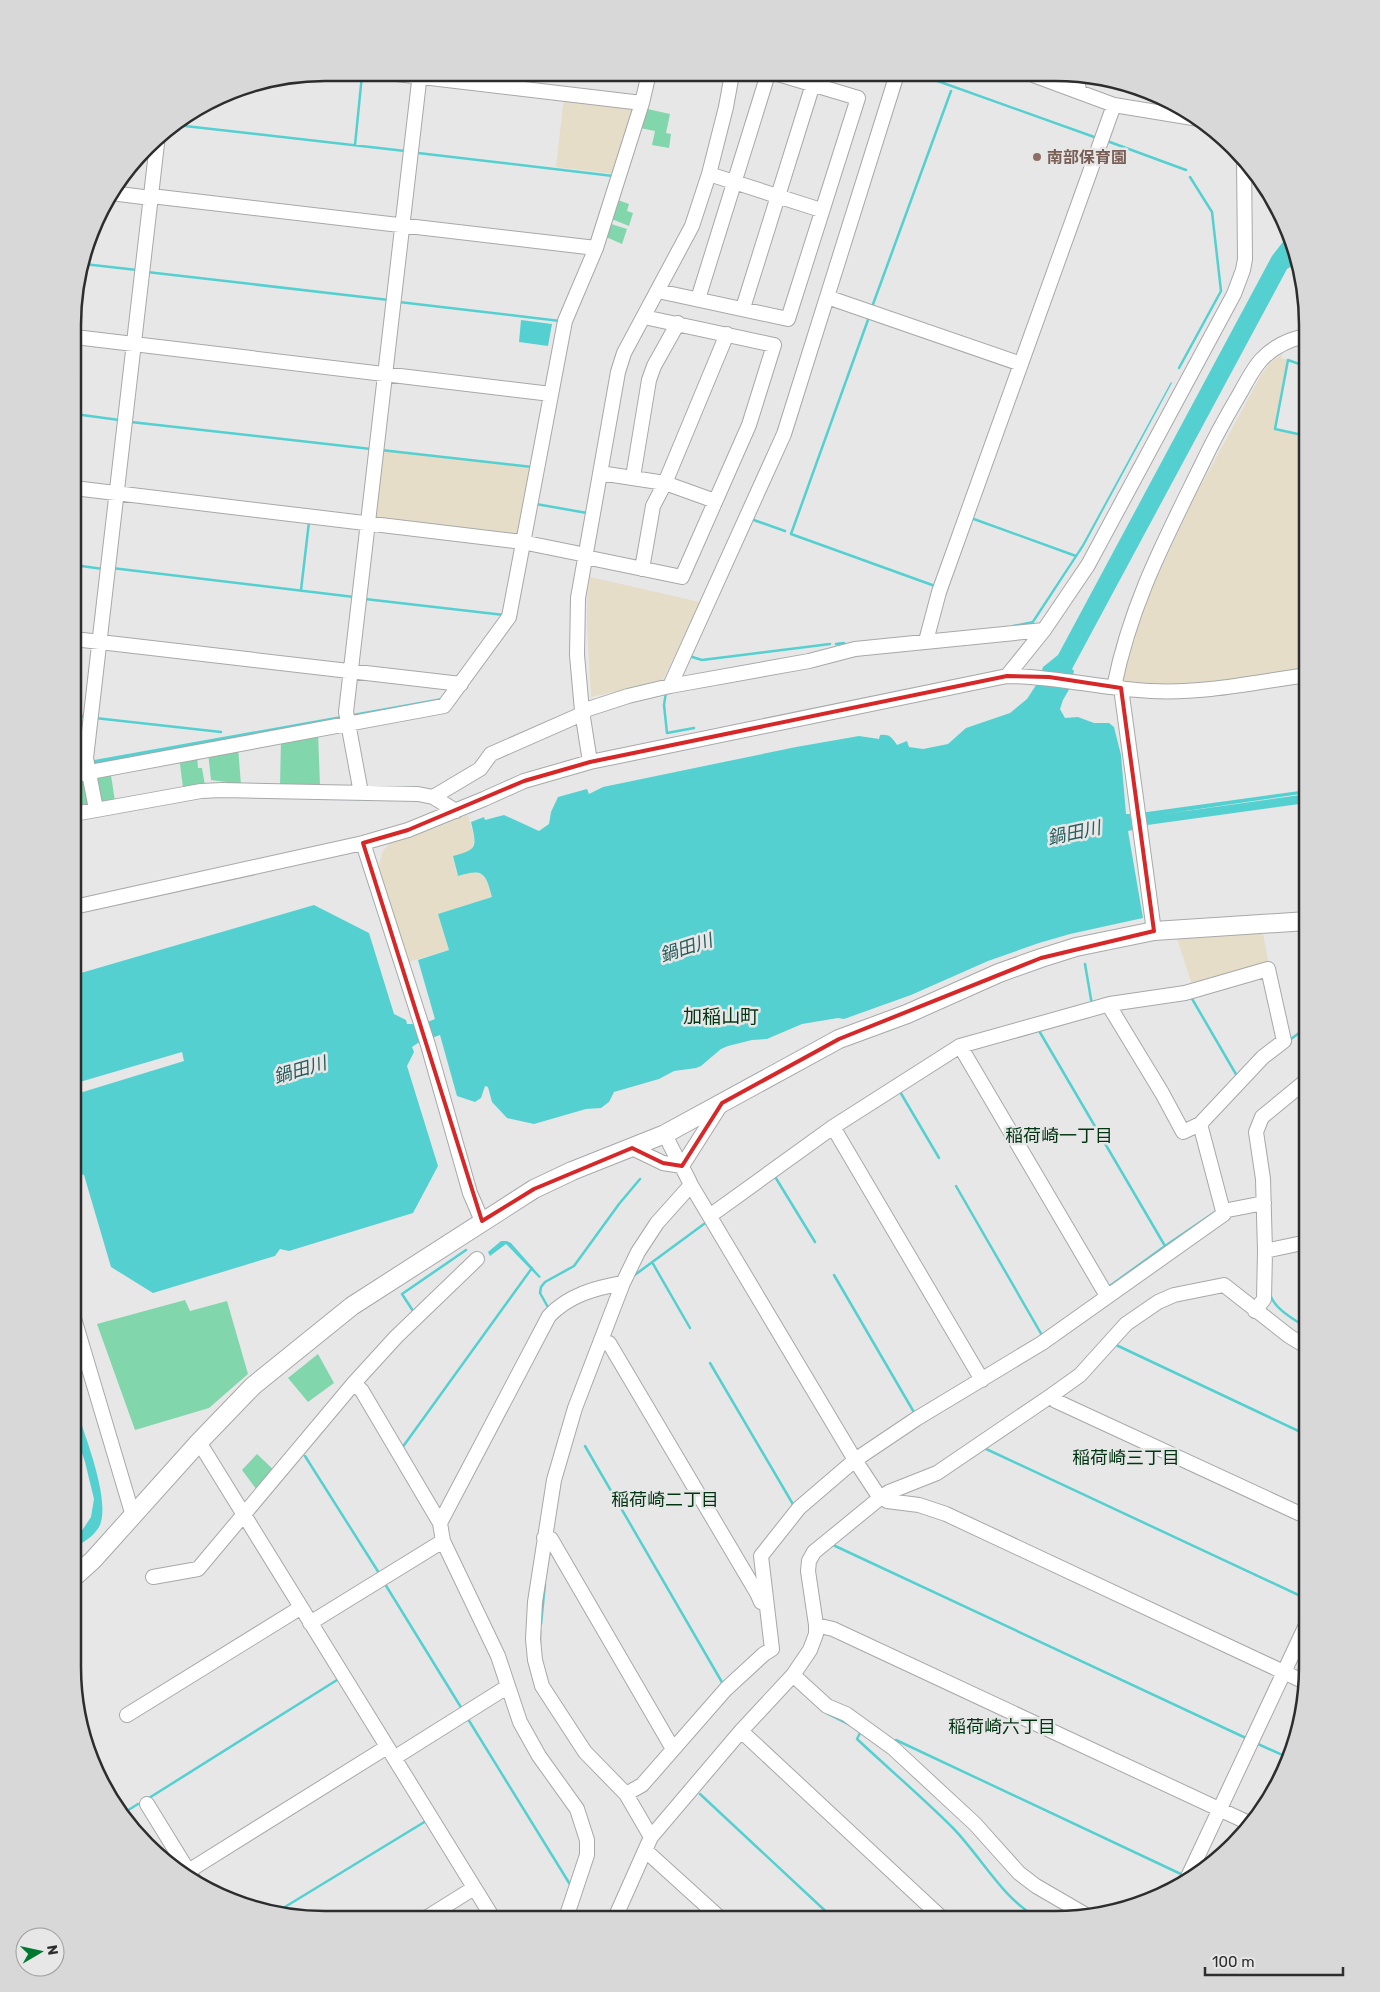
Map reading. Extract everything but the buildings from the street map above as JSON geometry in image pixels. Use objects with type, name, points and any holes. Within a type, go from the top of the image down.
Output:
[{"type":"main road","points":[[81,1571],[133,1516],[198,1442],[253,1386],[352,1306],[534,1189],[572,1171],[665,1134],[839,1039],[907,1014],[999,973],[1076,947],[1154,931],[1299,922]]},
{"type":"street","points":[[361,793],[347,719],[419,81]]},
{"type":"street","points":[[474,81],[642,103]]},
{"type":"street","points":[[84,765],[347,719],[444,706],[509,617],[521,542],[565,322],[596,248],[642,103],[646,81]]},
{"type":"street","points":[[590,762],[582,712],[577,655],[578,598],[618,372],[624,353],[692,226],[709,174],[731,81]]},
{"type":"street","points":[[698,299],[766,81]]},
{"type":"street","points":[[658,291],[788,319],[858,98],[802,81]]},
{"type":"street","points":[[670,686],[784,434],[895,81]]},
{"type":"street","points":[[1052,81],[1114,105],[1180,116]]},
{"type":"street","points":[[1078,82],[1079,92]]},
{"type":"street","points":[[743,308],[813,84]]},
{"type":"street","points":[[926,641],[939,592],[1114,105]]},
{"type":"street","points":[[96,809],[84,765],[118,494],[156,150]]},
{"type":"street","points":[[1007,676],[1044,630],[1088,565],[1239,282],[1245,259],[1244,172]]},
{"type":"street","points":[[709,174],[821,210]]},
{"type":"street","points":[[119,194],[596,248]]},
{"type":"street","points":[[827,297],[1021,364]]},
{"type":"street","points":[[81,489],[368,522],[521,542],[682,577],[749,425],[774,345],[644,317]]},
{"type":"street","points":[[633,477],[649,380],[654,366],[678,323]]},
{"type":"street","points":[[642,569],[653,506],[665,483],[727,334]]},
{"type":"street","points":[[81,339],[551,394]]},
{"type":"street","points":[[1154,931],[1117,687],[1120,653],[1142,589],[1214,439],[1260,361],[1283,343],[1299,339]]},
{"type":"street","points":[[600,473],[665,483],[715,501]]},
{"type":"street","points":[[432,797],[480,769],[491,754],[582,712],[628,696],[670,686],[809,661],[855,649],[1044,630]]},
{"type":"street","points":[[81,640],[461,684]]},
{"type":"street","points":[[81,906],[363,843],[408,830],[524,781],[590,762],[1007,676],[1030,676],[1117,687],[1172,691],[1210,689],[1299,676]]},
{"type":"street","points":[[81,812],[201,791],[418,794],[432,797],[456,811]]},
{"type":"street","points":[[363,843],[428,1045],[470,1193],[482,1221]]},
{"type":"street","points":[[711,1215],[833,1127],[960,1046],[1110,1004],[1186,993],[1268,969],[1284,1041],[1263,1057],[1200,1124],[1183,1132],[1162,1093],[1111,1009],[1110,1004]]},
{"type":"street","points":[[960,1046],[1107,1296]]},
{"type":"street","points":[[1255,1311],[1264,1299],[1265,1251],[1263,1179],[1256,1132],[1262,1117],[1299,1087]]},
{"type":"street","points":[[682,1166],[722,1103]]},
{"type":"street","points":[[626,1794],[642,1785],[726,1689],[772,1649],[761,1556],[799,1508],[855,1460],[916,1419],[1042,1343],[1224,1214],[1200,1124]]},
{"type":"street","points":[[833,1127],[982,1380]]},
{"type":"street","points":[[665,1134],[675,1158],[682,1166],[855,1460],[884,1498],[918,1505],[946,1514],[1298,1679]]},
{"type":"street","points":[[632,1148],[663,1163],[682,1166]]},
{"type":"street","points":[[652,1837],[626,1794],[585,1752],[542,1686],[535,1660],[533,1639],[535,1602],[554,1480],[575,1408],[622,1283],[638,1252],[657,1223],[692,1185]]},
{"type":"street","points":[[1223,1211],[1264,1204]]},
{"type":"street","points":[[1265,1251],[1299,1244]]},
{"type":"street","points":[[153,1576],[198,1569],[354,1383],[396,1337],[477,1259]]},
{"type":"street","points":[[440,1523],[549,1316],[560,1304],[584,1292],[597,1287],[622,1283]]},
{"type":"street","points":[[619,1911],[649,1853],[652,1837],[743,1734],[796,1678],[820,1625],[808,1571],[810,1557],[814,1552],[890,1492],[938,1473],[1052,1395],[1080,1375],[1126,1324],[1158,1302],[1174,1295],[1224,1285],[1255,1311],[1299,1342]]},
{"type":"street","points":[[601,1340],[610,1343],[761,1602],[765,1602]]},
{"type":"street","points":[[81,1342],[133,1516]]},
{"type":"street","points":[[354,1383],[362,1391],[440,1523],[443,1541],[498,1656],[520,1722],[534,1747],[577,1808],[587,1840],[587,1855],[568,1911]]},
{"type":"street","points":[[1052,1395],[1056,1401],[1110,1424],[1299,1513]]},
{"type":"street","points":[[198,1442],[489,1911]]},
{"type":"street","points":[[544,1538],[551,1539],[673,1749]]},
{"type":"street","points":[[310,1623],[443,1541]]},
{"type":"street","points":[[81,1565],[90,1563]]},
{"type":"street","points":[[127,1715],[300,1608]]},
{"type":"street","points":[[820,1625],[1244,1821]]},
{"type":"street","points":[[1191,1870],[1299,1640]]},
{"type":"street","points":[[796,1678],[827,1706],[846,1714],[893,1748],[975,1824],[1020,1873],[1036,1886],[1077,1910]]},
{"type":"street","points":[[194,1873],[390,1753],[507,1686]]},
{"type":"street","points":[[743,1734],[935,1911]]},
{"type":"street","points":[[147,1804],[181,1863]]},
{"type":"street","points":[[649,1853],[712,1911]]},
{"type":"street","points":[[437,1911],[474,1888]]},
{"type":"highlighted area","points":[[1007,676],[1049,677],[1121,688],[1154,931],[1041,958],[839,1039],[722,1103],[682,1166],[663,1163],[632,1148],[534,1189],[482,1221],[363,843],[408,830],[524,781],[590,762]]},
{"type":"shaded area","points":[[564,97],[634,106],[615,174],[556,167]]},
{"type":"shaded area","points":[[1282,354],[1281,358],[1288,360],[1275,429],[1299,434],[1299,672],[1169,688],[1128,684],[1124,681],[1122,675],[1137,620],[1192,502],[1260,377],[1269,364]]},
{"type":"shaded area","points":[[379,450],[534,467],[520,537],[372,519]]},
{"type":"shaded area","points":[[590,577],[700,602],[662,682],[591,697],[587,626],[587,598]]},
{"type":"shaded area","points":[[468,815],[475,840],[469,852],[453,857],[457,875],[473,871],[485,876],[488,880],[492,897],[438,914],[449,950],[405,963],[378,870],[383,851],[397,839]]},
{"type":"shaded area","points":[[1262,927],[1269,966],[1193,988],[1175,932]]},
{"type":"green space","points":[[643,108],[670,114],[666,133],[671,134],[669,148],[652,145],[655,131],[640,128]]},
{"type":"green space","points":[[615,199],[629,204],[627,211],[633,213],[629,226],[609,218]]},
{"type":"green space","points":[[608,223],[627,229],[622,244],[604,236]]},
{"type":"green space","points":[[318,732],[320,786],[280,786],[281,739]]},
{"type":"green space","points":[[238,747],[241,785],[227,786],[226,782],[211,780],[208,752]]},
{"type":"green space","points":[[197,754],[198,768],[202,768],[205,785],[183,788],[179,756]]},
{"type":"green space","points":[[110,769],[115,801],[100,804],[92,772]]},
{"type":"green space","points":[[86,773],[91,806],[81,808],[81,775]]},
{"type":"green space","points":[[185,1300],[190,1311],[227,1301],[248,1374],[209,1408],[135,1430],[97,1324]]},
{"type":"green space","points":[[318,1354],[334,1383],[308,1402],[288,1378]]},
{"type":"green space","points":[[257,1454],[277,1473],[260,1494],[242,1470]]},
{"type":"water","name":"鍋田川","points":[[1284,241],[1291,267],[1287,269],[1072,669],[1074,671],[1071,686],[1060,709],[1065,718],[1078,717],[1094,723],[1109,723],[1114,727],[1121,755],[1126,814],[1130,814],[1131,819],[1144,817],[1140,813],[1299,791],[1299,794],[1158,815],[1299,795],[1299,804],[1133,827],[1133,830],[1128,831],[1143,918],[1070,934],[1039,943],[988,961],[911,995],[844,1019],[838,1018],[802,1024],[767,1039],[752,1040],[728,1046],[721,1049],[701,1066],[674,1071],[659,1079],[614,1092],[609,1102],[601,1108],[586,1109],[534,1124],[507,1118],[492,1102],[488,1087],[485,1086],[481,1098],[475,1102],[457,1096],[440,1035],[418,1043],[412,1047],[414,1052],[407,1066],[438,1166],[413,1213],[289,1251],[280,1249],[275,1256],[153,1293],[111,1267],[84,1175],[81,1174],[81,973],[314,905],[369,933],[394,1014],[406,1020],[407,1024],[422,1024],[435,1019],[418,960],[449,950],[438,914],[492,897],[488,882],[482,874],[473,873],[458,876],[453,856],[467,851],[474,846],[471,822],[484,817],[485,820],[504,815],[539,831],[549,824],[551,812],[558,797],[587,789],[589,794],[603,787],[796,747],[859,736],[879,739],[880,735],[886,735],[892,738],[897,745],[907,741],[909,747],[923,749],[948,744],[966,728],[1010,713],[1027,699],[1038,682],[1043,667],[1058,655],[1272,256]]},
{"type":"water","points":[[521,320],[552,324],[548,346],[519,342]]},
{"type":"water","points":[[1171,382],[1084,546],[1033,624],[1012,627],[1012,625],[1032,621],[1082,545]]},
{"type":"water","points":[[441,698],[442,703],[85,768],[83,762]]},
{"type":"water","points":[[501,1241],[511,1243],[541,1277],[539,1278],[506,1244],[490,1256],[488,1252]]},
{"type":"water","points":[[81,1424],[99,1481],[102,1513],[100,1525],[96,1531],[81,1543],[81,1532],[91,1517],[94,1499],[81,1450]]},
{"type":"pier","points":[[182,1052],[184,1061],[81,1093],[81,1082]]},
{"type":"waterway","points":[[355,145],[361,81]]},
{"type":"waterway","points":[[938,81],[1097,138]]},
{"type":"waterway","points":[[872,307],[951,91]]},
{"type":"waterway","points":[[184,126],[405,151]]},
{"type":"waterway","points":[[1107,141],[1186,170]]},
{"type":"waterway","points":[[418,153],[613,176]]},
{"type":"waterway","points":[[1179,368],[1221,291],[1212,212],[1190,177]]},
{"type":"waterway","points":[[89,265],[137,270]]},
{"type":"waterway","points":[[147,272],[389,300]]},
{"type":"waterway","points":[[399,302],[560,321]]},
{"type":"waterway","points":[[869,317],[791,534],[935,586]]},
{"type":"waterway","points":[[1299,364],[1288,360],[1275,429],[1299,434]]},
{"type":"waterway","points":[[81,415],[119,420]]},
{"type":"waterway","points":[[131,422],[371,449]]},
{"type":"waterway","points":[[381,450],[532,467]]},
{"type":"waterway","points":[[536,504],[587,513]]},
{"type":"waterway","points":[[971,518],[1076,556]]},
{"type":"waterway","points":[[751,519],[785,531]]},
{"type":"waterway","points":[[301,590],[309,522]]},
{"type":"waterway","points":[[81,566],[103,569]]},
{"type":"waterway","points":[[112,568],[354,597]]},
{"type":"waterway","points":[[365,599],[504,615]]},
{"type":"waterway","points":[[921,634],[923,627]]},
{"type":"waterway","points":[[836,644],[844,643]]},
{"type":"waterway","points":[[689,656],[702,660],[830,644]]},
{"type":"waterway","points":[[666,692],[664,705],[667,733],[694,728]]},
{"type":"waterway","points":[[81,716],[86,717]]},
{"type":"waterway","points":[[95,718],[221,732]]},
{"type":"waterway","points":[[1085,964],[1092,1005]]},
{"type":"waterway","points":[[1191,997],[1237,1076]]},
{"type":"waterway","points":[[1038,1029],[1165,1246]]},
{"type":"waterway","points":[[1291,1039],[1299,1033]]},
{"type":"waterway","points":[[899,1090],[939,1158]]},
{"type":"waterway","points":[[774,1175],[815,1242]]},
{"type":"waterway","points":[[549,1309],[540,1293],[541,1287],[545,1282],[574,1266],[619,1204],[640,1179]]},
{"type":"waterway","points":[[956,1186],[1043,1337]]},
{"type":"waterway","points":[[1107,1288],[1218,1210]]},
{"type":"waterway","points":[[632,1277],[708,1221]]},
{"type":"waterway","points":[[415,1314],[402,1294],[466,1250]]},
{"type":"waterway","points":[[652,1262],[690,1328]]},
{"type":"waterway","points":[[402,1448],[532,1268]]},
{"type":"waterway","points":[[834,1275],[915,1414]]},
{"type":"waterway","points":[[1270,1294],[1276,1305],[1299,1323]]},
{"type":"waterway","points":[[1114,1344],[1299,1431]]},
{"type":"waterway","points":[[710,1363],[794,1506]]},
{"type":"waterway","points":[[585,1446],[723,1684]]},
{"type":"waterway","points":[[984,1448],[1299,1595]]},
{"type":"waterway","points":[[305,1456],[379,1573]]},
{"type":"waterway","points":[[833,1545],[1248,1739]]},
{"type":"waterway","points":[[385,1584],[462,1709]]},
{"type":"waterway","points":[[541,1624],[545,1584]]},
{"type":"waterway","points":[[540,1629],[540,1644]]},
{"type":"waterway","points":[[149,1798],[337,1680]]},
{"type":"waterway","points":[[826,1713],[850,1725]]},
{"type":"waterway","points":[[468,1719],[571,1886]]},
{"type":"waterway","points":[[861,1731],[857,1739],[953,1828],[1003,1889],[1027,1911]]},
{"type":"waterway","points":[[896,1740],[1183,1875]]},
{"type":"waterway","points":[[1258,1744],[1282,1755]]},
{"type":"waterway","points":[[700,1794],[825,1911]]},
{"type":"waterway","points":[[128,1810],[138,1804]]},
{"type":"waterway","points":[[284,1907],[426,1821]]},
{"type":"place","name":"南部保育園","points":[[1037,157]]},
{"type":"district","name":"加稲山町","points":[[721,1016]]},
{"type":"district","name":"稲荷崎一丁目","points":[[1059,1136]]},
{"type":"district","name":"稲荷崎三丁目","points":[[1126,1458]]},
{"type":"district","name":"稲荷崎二丁目","points":[[665,1500]]},
{"type":"district","name":"稲荷崎六丁目","points":[[1002,1727]]}]
